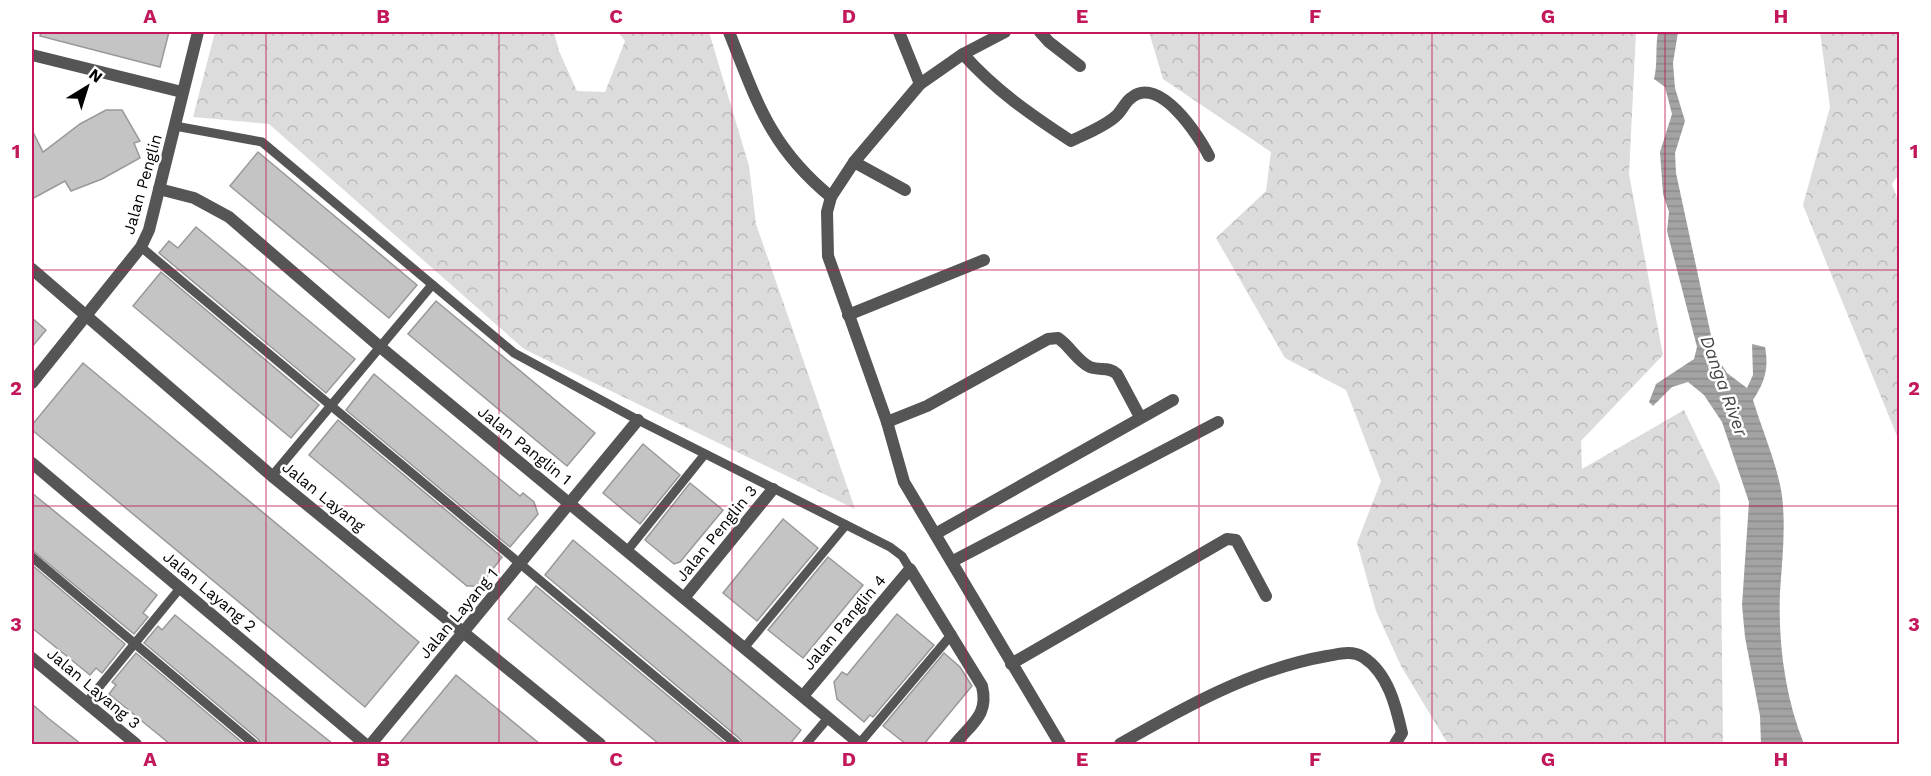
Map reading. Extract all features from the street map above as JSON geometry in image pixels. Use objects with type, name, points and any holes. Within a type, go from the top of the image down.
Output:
[{"type":"street","name":"Jalan Penglin","points":[[32,383],[141,247],[159,189],[198,32]]},
{"type":"street","points":[[729,32],[762,116],[784,151],[805,176],[831,197]]},
{"type":"street","points":[[899,32],[920,84]]},
{"type":"street","points":[[1005,32],[963,54],[920,84],[854,162],[831,197],[827,212],[828,256],[887,422],[904,482],[937,533],[1011,664],[1060,744]]},
{"type":"street","points":[[1041,32],[1056,48],[1080,66]]},
{"type":"street","points":[[963,54],[983,78],[1015,104],[1071,141],[1115,117],[1131,98],[1140,94],[1158,96],[1176,108],[1187,120],[1209,156]]},
{"type":"street","points":[[32,55],[182,92]]},
{"type":"street","points":[[854,162],[905,190]]},
{"type":"street","name":"Jalan Panglin 1","points":[[159,189],[194,198],[229,217],[379,346],[860,744]]},
{"type":"street","points":[[848,315],[984,260]]},
{"type":"street","name":"Jalan Layang","points":[[32,269],[272,476],[600,744]]},
{"type":"street","points":[[887,422],[927,406],[1048,339],[1058,338],[1080,360],[1092,368],[1112,369],[1140,417]]},
{"type":"street","points":[[937,533],[1173,400]]},
{"type":"street","name":"Jalan Layang 1","points":[[371,744],[638,420]]},
{"type":"street","points":[[953,561],[1218,422]]},
{"type":"street","name":"Jalan Layang 2","points":[[32,463],[365,744]]},
{"type":"street","name":"Jalan Penglin 3","points":[[684,598],[773,489]]},
{"type":"street","points":[[1011,664],[1227,538],[1236,540],[1242,548],[1266,596]]},
{"type":"street","points":[[910,569],[982,686],[986,701],[984,710],[955,744]]},
{"type":"street","name":"Jalan Panglin 4","points":[[802,696],[910,569]]},
{"type":"street","points":[[1120,744],[1251,676],[1310,659],[1346,653],[1363,657],[1376,668],[1388,688],[1402,733],[1395,744]]},
{"type":"street","name":"Jalan Layang 3","points":[[32,658],[136,744]]},
{"type":"lane","points":[[175,126],[262,142],[514,353],[638,420],[890,547],[902,556],[910,569]]},
{"type":"lane","points":[[141,247],[736,744]]},
{"type":"lane","points":[[272,476],[432,285]]},
{"type":"lane","points":[[627,551],[705,454]]},
{"type":"lane","points":[[744,648],[846,525]]},
{"type":"lane","points":[[32,557],[254,744]]},
{"type":"lane","points":[[86,703],[181,588]]},
{"type":"lane","points":[[860,744],[952,634]]},
{"type":"lane","points":[[806,744],[828,718]]},
{"type":"green space","points":[[215,32],[554,32],[559,51],[577,91],[605,92],[625,41],[618,32],[709,32],[749,166],[756,224],[855,509],[524,349],[269,124],[193,117]]},
{"type":"green space","points":[[1149,32],[1636,32],[1629,174],[1663,355],[1581,441],[1582,469],[1684,410],[1720,485],[1723,744],[1448,744],[1401,666],[1376,611],[1357,543],[1381,481],[1346,390],[1285,358],[1216,238],[1266,191],[1271,152],[1163,79]]},
{"type":"green space","points":[[1820,32],[1899,32],[1899,174],[1892,184],[1900,206],[1899,441],[1803,205],[1830,107]]},
{"type":"water","name":"Danga River","points":[[1658,32],[1678,32],[1673,63],[1675,88],[1685,121],[1675,153],[1676,173],[1715,354],[1727,373],[1747,388],[1753,375],[1752,344],[1765,347],[1765,375],[1753,400],[1782,496],[1784,532],[1780,631],[1784,670],[1792,708],[1804,744],[1761,744],[1760,716],[1745,637],[1742,605],[1749,502],[1722,422],[1704,395],[1688,382],[1672,387],[1653,406],[1649,402],[1656,384],[1694,359],[1697,347],[1667,231],[1669,212],[1663,194],[1660,152],[1672,114],[1665,87],[1654,79]]},
{"type":"building","points":[[41,32],[169,32],[160,67],[40,36]]},
{"type":"building","points":[[106,110],[122,110],[140,141],[134,143],[140,158],[102,179],[71,191],[65,181],[32,199],[32,130],[43,152],[80,124]]},
{"type":"building","points":[[258,152],[417,285],[389,318],[230,186]]},
{"type":"building","points":[[196,227],[355,359],[326,393],[159,253],[169,241],[178,248]]},
{"type":"building","points":[[161,272],[319,405],[291,438],[133,306]]},
{"type":"building","points":[[436,301],[595,433],[567,466],[408,334]]},
{"type":"building","points":[[32,318],[46,330],[32,347]]},
{"type":"building","points":[[83,363],[419,642],[365,707],[32,430],[32,425]]},
{"type":"building","points":[[374,374],[520,496],[523,493],[534,502],[538,514],[510,547],[346,410]]},
{"type":"building","points":[[338,420],[502,557],[480,586],[467,586],[309,455]]},
{"type":"building","points":[[643,444],[680,475],[640,524],[603,493]]},
{"type":"building","points":[[690,483],[723,510],[680,562],[674,564],[645,540]]},
{"type":"building","points":[[32,493],[157,595],[143,613],[148,617],[134,634],[32,550]]},
{"type":"building","points":[[783,519],[818,548],[757,621],[723,593]]},
{"type":"building","points":[[573,540],[801,730],[790,744],[743,744],[740,739],[545,575]]},
{"type":"building","points":[[828,557],[863,585],[803,658],[768,630]]},
{"type":"building","points":[[32,565],[125,644],[102,673],[96,668],[90,675],[32,628]]},
{"type":"building","points":[[536,586],[726,744],[659,744],[520,629],[508,619]]},
{"type":"building","points":[[897,614],[934,645],[873,717],[870,715],[864,722],[837,699],[834,682],[842,672],[847,675]]},
{"type":"building","points":[[175,615],[333,744],[261,744],[258,739],[144,643],[158,626],[162,630]]},
{"type":"building","points":[[136,653],[244,744],[170,744],[109,694],[116,685],[112,682]]},
{"type":"building","points":[[944,653],[960,667],[972,686],[924,744],[906,744],[883,726]]},
{"type":"building","points":[[456,675],[495,707],[540,744],[399,744]]},
{"type":"building","points":[[32,704],[48,718],[81,744],[32,744]]}]
